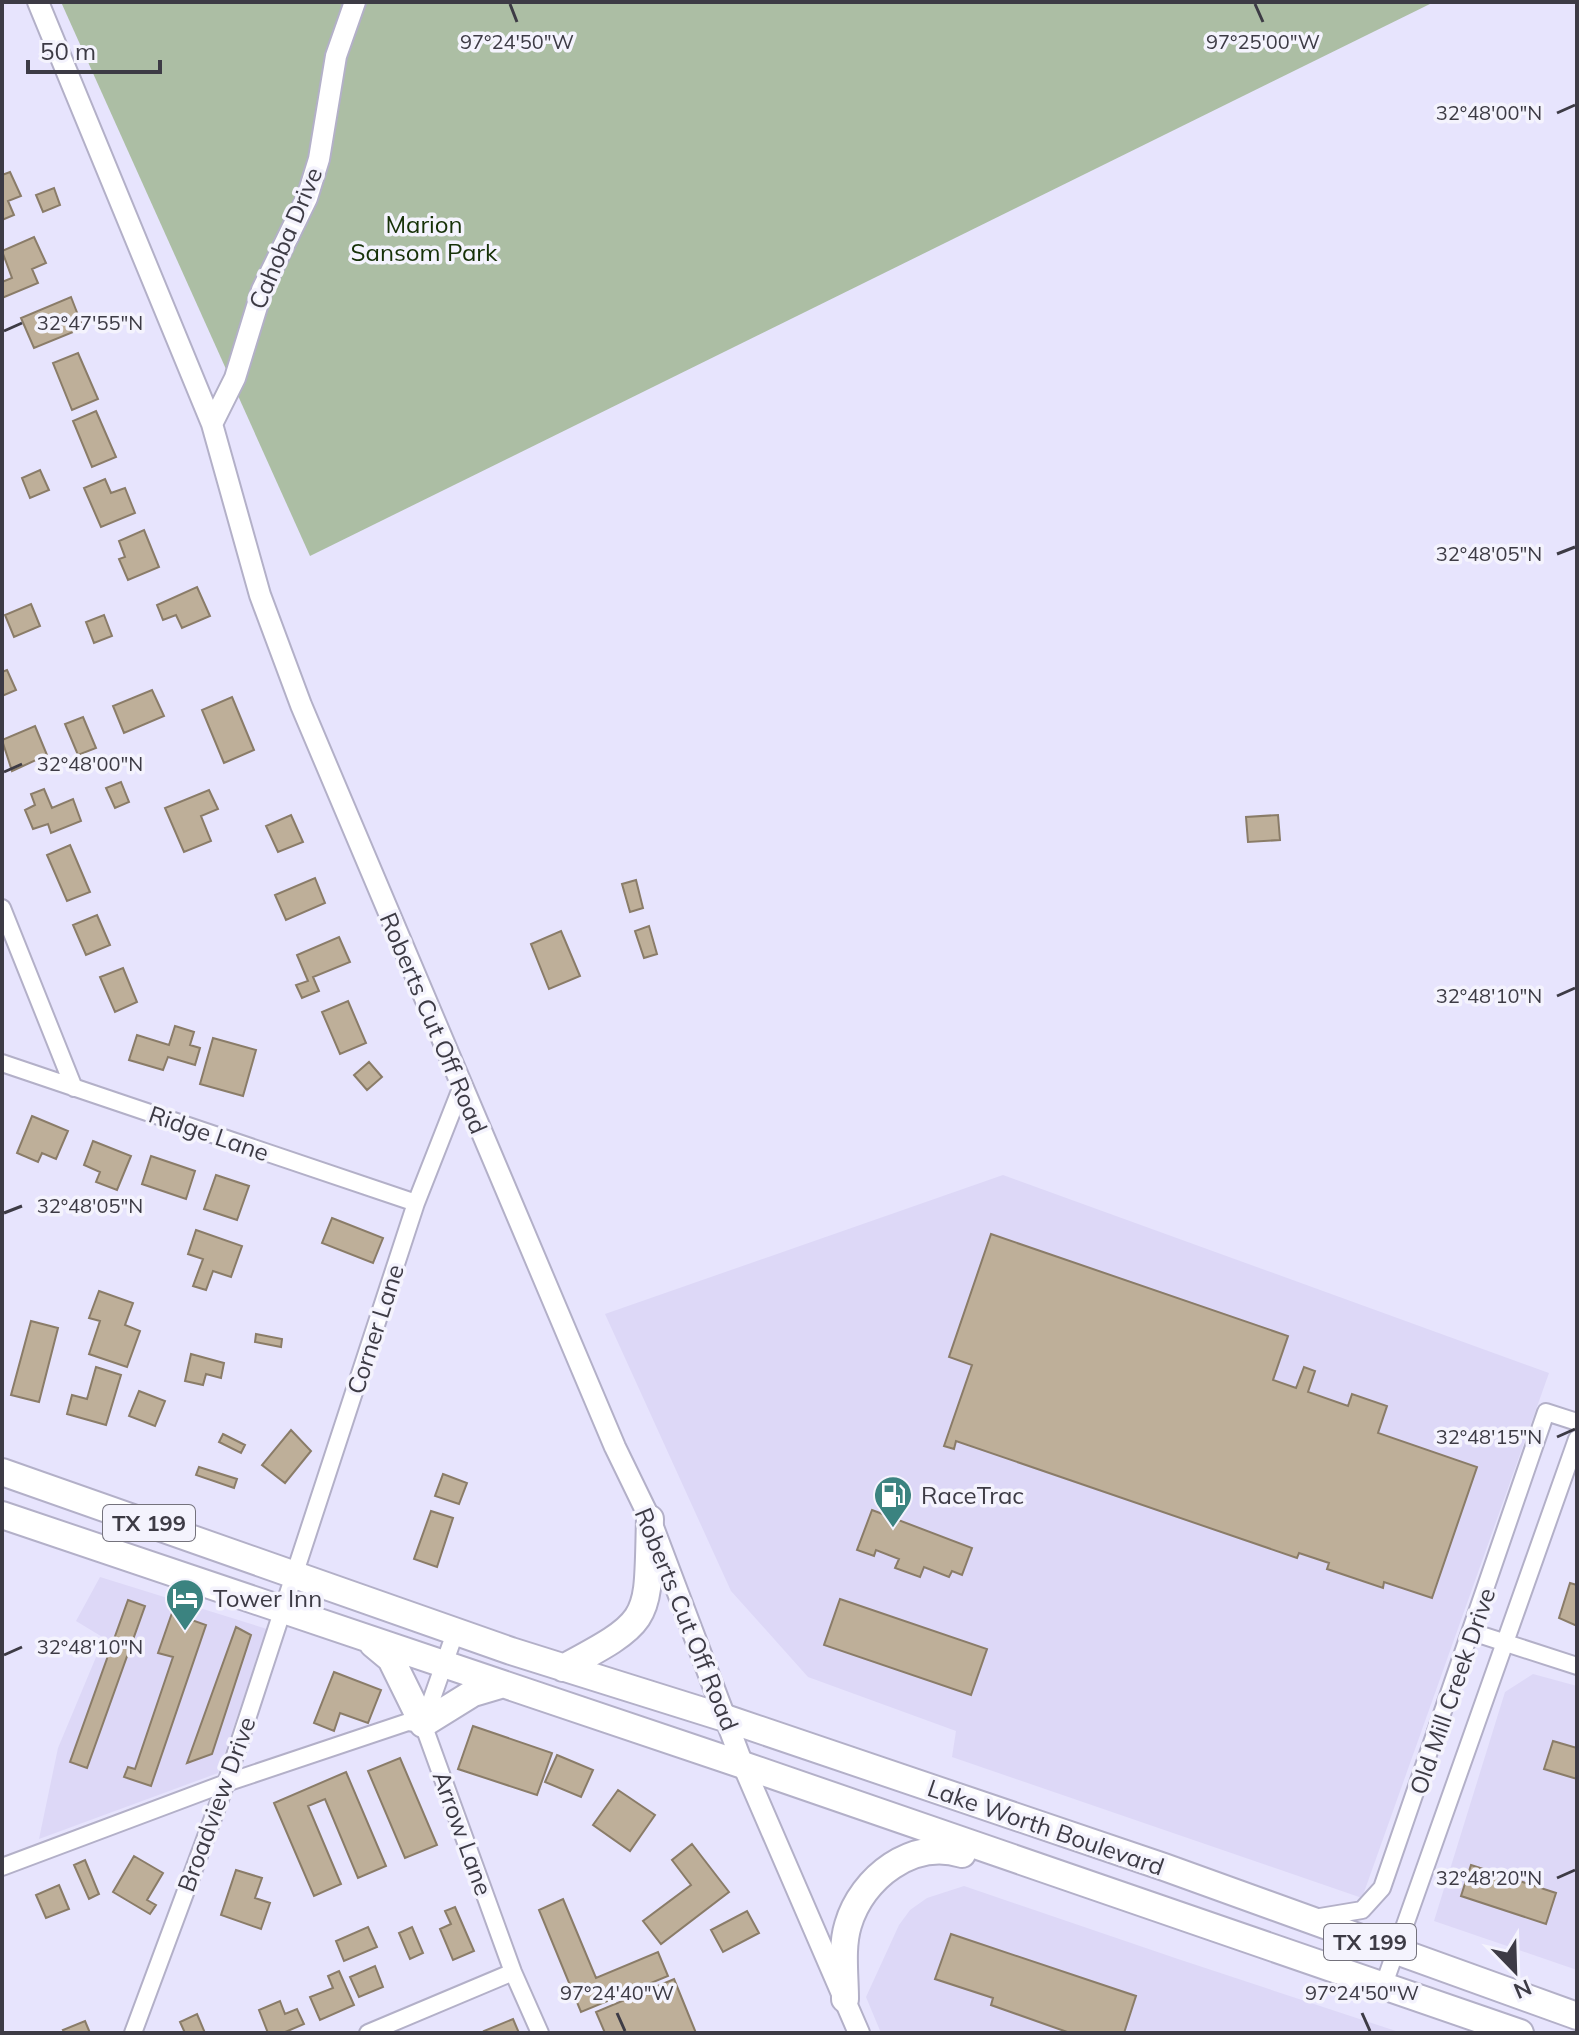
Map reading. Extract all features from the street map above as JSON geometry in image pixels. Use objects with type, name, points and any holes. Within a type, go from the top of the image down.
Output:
[{"type":"main road","name":"TX 199","points":[[2,1472],[456,1630]]},
{"type":"main road","name":"TX 199","points":[[2,1515],[500,1685]]},
{"type":"main road","points":[[563,1668],[617,1640],[643,1612],[647,1595],[650,1519]]},
{"type":"main road","name":"Lake Worth Boulevard","points":[[456,1630],[511,1651],[728,1719],[1308,1919],[1577,2016]]},
{"type":"main road","points":[[367,1639],[391,1659],[423,1724],[473,1693],[500,1685]]},
{"type":"main road","name":"Lake Worth Boulevard","points":[[500,1685],[743,1765],[1520,2033]]},
{"type":"main road","points":[[845,1999],[847,1927],[866,1893],[889,1867],[927,1850],[947,1850],[968,1856],[989,1852]]},
{"type":"street","name":"Roberts Cut Off Road","points":[[38,2],[212,424],[269,620],[363,860],[604,1421],[650,1519],[743,1765],[859,2033]]},
{"type":"street","name":"Cahoba Drive","points":[[212,424],[235,378],[262,290],[307,198],[319,159],[336,56],[355,2]]},
{"type":"street","points":[[2,908],[74,1088]]},
{"type":"street","name":"Ridge Lane","points":[[2,1063],[416,1203]]},
{"type":"street","name":"Corner Lane","points":[[295,1574],[416,1203],[462,1086]]},
{"type":"street","name":"Old Mill Creek Drive","points":[[1308,1919],[1362,1910],[1382,1888],[1546,1412],[1577,1422]]},
{"type":"street","name":"Old Mill Creek Drive","points":[[1383,1987],[1577,1439]]},
{"type":"street","name":"Broadview Drive","points":[[133,2033],[226,1783],[295,1574]]},
{"type":"street","points":[[2,1867],[226,1783],[408,1722],[423,1724],[456,1630]]},
{"type":"street","points":[[1472,1632],[1577,1666]]},
{"type":"street","name":"Arrow Lane","points":[[423,1724],[513,1972],[540,2033]]},
{"type":"street","points":[[368,2033],[513,1972]]},
{"type":"shaded area","points":[[1003,1175],[1549,1373],[1362,1898],[952,1757],[956,1731],[808,1677],[731,1591],[605,1314]]},
{"type":"shaded area","name":"Tower Inn","points":[[100,1577],[267,1629],[218,1773],[39,1839],[58,1748],[104,1638],[76,1621]]},
{"type":"shaded area","points":[[1533,1674],[1577,1686],[1577,1970],[1434,1921],[1505,1692]]},
{"type":"shaded area","points":[[964,1886],[1402,2033],[881,2033],[866,1997],[899,1925],[910,1910],[927,1898]]},
{"type":"green space","name":"Marion Sansom Park","points":[[61,2],[1434,2],[310,556]]},
{"type":"building","points":[[10,172],[21,196],[8,201],[14,215],[2,220],[2,175]]},
{"type":"building","points":[[54,188],[60,205],[43,212],[36,195]]},
{"type":"building","points":[[34,237],[46,263],[32,269],[38,283],[2,298],[2,282],[12,278],[2,251]]},
{"type":"building","points":[[71,297],[83,328],[34,348],[21,318]]},
{"type":"building","points":[[78,353],[98,399],[72,410],[53,363]]},
{"type":"building","points":[[96,411],[116,457],[92,467],[73,421]]},
{"type":"building","points":[[40,470],[49,490],[30,498],[22,478]]},
{"type":"building","points":[[105,479],[111,493],[125,488],[135,513],[101,527],[84,488]]},
{"type":"building","points":[[144,530],[159,567],[128,580],[119,559],[125,557],[119,541]]},
{"type":"building","points":[[197,587],[210,616],[182,628],[176,615],[163,620],[157,605]]},
{"type":"building","points":[[31,604],[40,626],[14,637],[5,615]]},
{"type":"building","points":[[104,615],[112,636],[94,643],[86,622]]},
{"type":"building","points":[[7,670],[16,690],[2,696],[2,672]]},
{"type":"building","points":[[152,690],[164,716],[124,733],[113,706]]},
{"type":"building","points":[[232,697],[254,750],[224,763],[202,710]]},
{"type":"building","points":[[83,717],[96,748],[78,755],[65,724]]},
{"type":"building","points":[[35,726],[47,755],[12,771],[2,740]]},
{"type":"building","points":[[121,782],[129,802],[115,808],[106,788]]},
{"type":"building","points":[[44,789],[52,808],[73,799],[81,821],[51,833],[48,824],[33,829],[25,810],[35,805],[31,794]]},
{"type":"building","points":[[209,790],[218,809],[201,816],[211,841],[184,852],[165,808]]},
{"type":"building","points":[[291,815],[303,842],[278,852],[266,826]]},
{"type":"building","points":[[1278,815],[1280,840],[1248,842],[1246,817]]},
{"type":"building","points":[[70,845],[90,892],[67,901],[47,855]]},
{"type":"building","points":[[315,878],[325,903],[286,920],[275,895]]},
{"type":"building","points":[[636,880],[643,908],[630,912],[622,884]]},
{"type":"building","points":[[97,915],[110,945],[86,955],[73,925]]},
{"type":"building","points":[[649,926],[657,954],[644,958],[635,931]]},
{"type":"building","points":[[561,931],[580,976],[549,989],[531,944]]},
{"type":"building","points":[[339,937],[350,962],[313,977],[319,991],[302,998],[296,985],[308,981],[297,955]]},
{"type":"building","points":[[123,968],[137,1002],[115,1012],[100,977]]},
{"type":"building","points":[[348,1001],[366,1043],[340,1054],[322,1012]]},
{"type":"building","points":[[175,1026],[194,1032],[190,1045],[200,1048],[195,1065],[168,1057],[163,1070],[129,1060],[137,1035],[169,1045]]},
{"type":"building","points":[[213,1038],[256,1050],[243,1096],[200,1084]]},
{"type":"building","points":[[369,1062],[382,1077],[367,1090],[354,1075]]},
{"type":"building","points":[[32,1116],[68,1131],[56,1159],[42,1153],[38,1162],[17,1153]]},
{"type":"building","points":[[93,1141],[131,1156],[117,1190],[96,1182],[100,1172],[84,1165]]},
{"type":"building","points":[[151,1156],[195,1171],[186,1199],[142,1184]]},
{"type":"building","points":[[216,1175],[249,1186],[237,1220],[204,1209]]},
{"type":"building","points":[[332,1218],[383,1238],[373,1263],[322,1243]]},
{"type":"building","points":[[196,1230],[242,1246],[231,1277],[213,1271],[206,1290],[193,1286],[203,1259],[188,1254]]},
{"type":"building","points":[[991,1234],[1288,1336],[1273,1380],[1296,1388],[1304,1367],[1315,1371],[1308,1392],[1348,1406],[1352,1394],[1387,1406],[1378,1433],[1477,1467],[1432,1598],[1384,1582],[1383,1588],[1327,1569],[1329,1563],[1299,1553],[1297,1558],[956,1441],[954,1449],[944,1446],[972,1365],[949,1357]]},
{"type":"building","points":[[99,1291],[133,1303],[125,1325],[140,1331],[127,1367],[89,1354],[100,1321],[89,1318]]},
{"type":"building","points":[[31,1321],[58,1328],[39,1402],[11,1395]]},
{"type":"building","points":[[256,1334],[282,1339],[281,1347],[255,1342]]},
{"type":"building","points":[[191,1354],[224,1363],[221,1378],[206,1374],[203,1385],[185,1381]]},
{"type":"building","points":[[96,1367],[121,1375],[106,1425],[67,1414],[72,1395],[87,1399]]},
{"type":"building","points":[[139,1391],[165,1401],[155,1426],[129,1416]]},
{"type":"building","points":[[291,1430],[311,1451],[285,1483],[262,1465]]},
{"type":"building","points":[[223,1434],[245,1445],[241,1453],[219,1442]]},
{"type":"building","points":[[199,1467],[237,1479],[234,1488],[196,1475]]},
{"type":"building","points":[[443,1474],[467,1483],[459,1504],[435,1496]]},
{"type":"building","name":"RaceTrac","points":[[872,1510],[972,1548],[962,1575],[952,1571],[949,1577],[924,1567],[920,1577],[895,1568],[899,1559],[876,1550],[874,1556],[857,1550]]},
{"type":"building","points":[[431,1511],[453,1518],[437,1567],[414,1559]]},
{"type":"building","points":[[1570,1583],[1577,1585],[1577,1626],[1559,1618]]},
{"type":"building","points":[[840,1599],[987,1649],[971,1695],[824,1645]]},
{"type":"building","points":[[128,1600],[145,1606],[87,1768],[70,1762]]},
{"type":"building","points":[[172,1613],[206,1625],[151,1786],[124,1777],[128,1767],[135,1769],[173,1657],[158,1653]]},
{"type":"building","points":[[236,1627],[251,1635],[212,1754],[187,1763]]},
{"type":"building","points":[[334,1672],[381,1690],[368,1723],[340,1713],[334,1731],[314,1723]]},
{"type":"building","points":[[473,1726],[552,1753],[537,1795],[458,1769]]},
{"type":"building","points":[[1553,1741],[1577,1748],[1577,1779],[1544,1769]]},
{"type":"building","points":[[557,1755],[593,1770],[581,1797],[545,1782]]},
{"type":"building","points":[[400,1758],[437,1845],[405,1858],[368,1771]]},
{"type":"building","points":[[346,1772],[386,1866],[358,1878],[325,1799],[308,1806],[341,1884],[314,1896],[274,1803]]},
{"type":"building","points":[[618,1790],[655,1815],[630,1851],[593,1825]]},
{"type":"building","points":[[692,1844],[729,1892],[661,1944],[643,1921],[691,1885],[672,1860]]},
{"type":"building","points":[[134,1856],[163,1873],[147,1900],[156,1905],[150,1914],[113,1892]]},
{"type":"building","points":[[85,1860],[99,1894],[89,1899],[74,1865]]},
{"type":"building","points":[[1471,1865],[1556,1893],[1546,1924],[1461,1896]]},
{"type":"building","points":[[236,1870],[262,1878],[255,1898],[270,1903],[261,1929],[221,1915]]},
{"type":"building","points":[[59,1885],[69,1909],[46,1918],[36,1895]]},
{"type":"building","points":[[563,1899],[596,1978],[658,1952],[668,1976],[581,2012],[539,1910]]},
{"type":"building","points":[[455,1907],[474,1951],[453,1960],[440,1929],[451,1924],[445,1911]]},
{"type":"building","points":[[747,1911],[759,1933],[723,1952],[711,1930]]},
{"type":"building","points":[[368,1927],[377,1947],[344,1961],[336,1941]]},
{"type":"building","points":[[412,1927],[423,1953],[410,1959],[399,1933]]},
{"type":"building","points":[[951,1934],[1136,1996],[1124,2033],[1070,2033],[991,2005],[993,1998],[935,1979]]},
{"type":"building","points":[[375,1966],[383,1987],[359,1997],[350,1977]]},
{"type":"building","points":[[339,1971],[354,2005],[320,2020],[310,1997],[333,1988],[328,1976]]},
{"type":"building","points":[[674,1979],[696,2033],[605,2033],[596,2012]]},
{"type":"building","points":[[280,2001],[285,2014],[297,2009],[304,2024],[283,2033],[268,2033],[259,2010]]},
{"type":"building","points":[[197,2014],[205,2033],[185,2033],[180,2022]]},
{"type":"building","points":[[513,2019],[519,2033],[484,2031]]},
{"type":"building","points":[[85,2021],[90,2033],[65,2033],[63,2030]]},
{"type":"place","name":"RaceTrac","points":[[893,1529]]},
{"type":"place","name":"Tower Inn","points":[[185,1632]]}]
